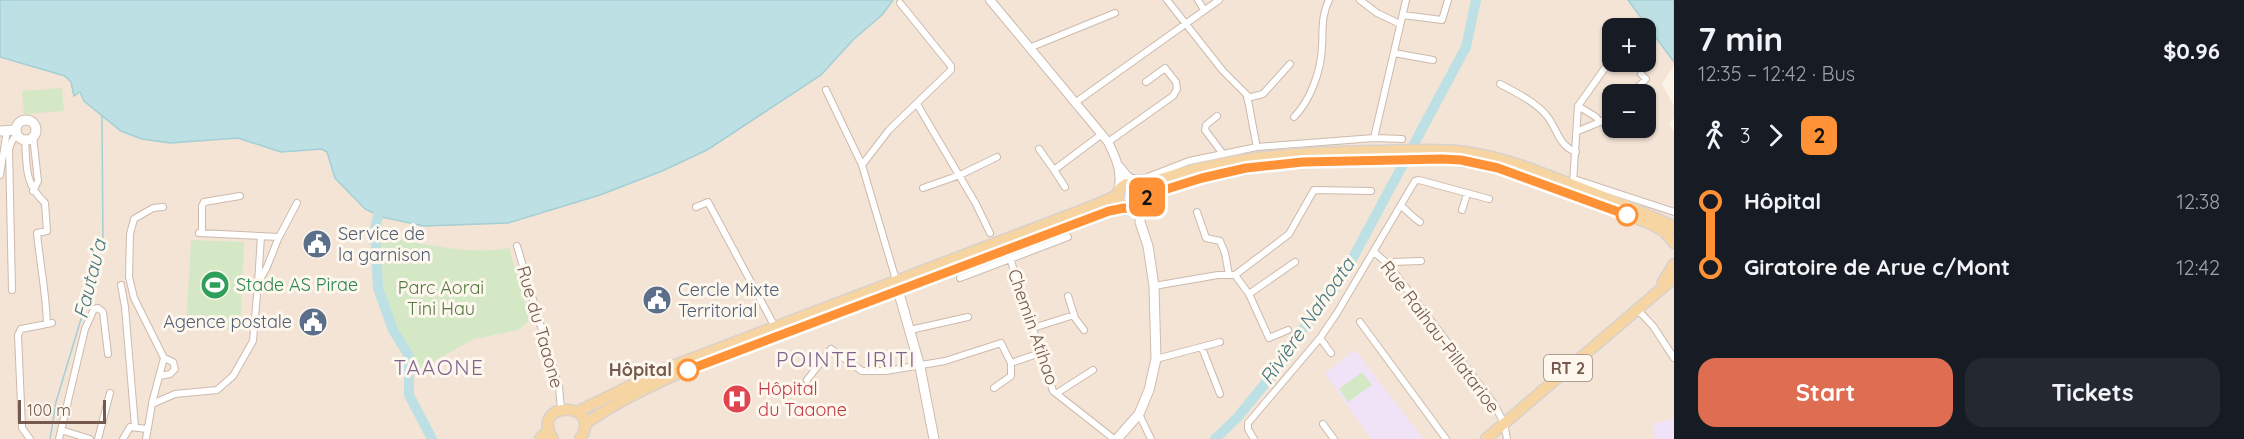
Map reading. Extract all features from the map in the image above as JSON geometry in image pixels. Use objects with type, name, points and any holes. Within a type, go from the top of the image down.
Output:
[{"type":"main road","points":[[585,424],[642,391],[690,369],[1083,210],[1118,193],[1125,186],[1136,186],[1202,167],[1258,157],[1305,153],[1420,155],[1464,152],[1480,154],[1574,182],[1652,215],[1674,227]]},
{"type":"main road","points":[[577,412],[662,370],[775,327],[1109,211],[1134,209],[1151,194],[1191,181],[1246,168],[1395,155]]},
{"type":"main road","points":[[1420,155],[1461,160],[1520,175],[1649,223],[1664,231],[1674,243],[1674,257]]},
{"type":"main road","points":[[1115,439],[1139,414],[1151,382],[1156,359],[1154,286],[1148,246],[1140,222],[1142,194],[1136,186]]},
{"type":"main road","points":[[1118,193],[1119,202],[1140,222]]},
{"type":"main road","points":[[1622,203],[1674,218]]},
{"type":"main road","name":"RT 2","points":[[1650,297],[1666,279],[1674,264]]},
{"type":"main road","name":"RT 2","points":[[1486,439],[1674,278]]},
{"type":"main road","points":[[897,285],[920,367],[934,439]]},
{"type":"main road","points":[[540,439],[551,435],[550,418],[561,409],[572,409],[577,412],[585,424],[580,439]]},
{"type":"street","points":[[990,0],[1102,134],[1118,165],[1136,186]]},
{"type":"street","points":[[1167,0],[1223,71],[1245,92],[1256,143]]},
{"type":"street","points":[[1198,0],[1204,10]]},
{"type":"street","points":[[1076,102],[1218,0]]},
{"type":"street","points":[[1294,117],[1306,102],[1321,61],[1322,20],[1329,0]]},
{"type":"street","points":[[1360,0],[1377,14],[1400,24]]},
{"type":"street","points":[[1374,138],[1406,0]]},
{"type":"street","points":[[1403,15],[1442,20],[1448,0]]},
{"type":"street","points":[[862,165],[889,130],[951,70],[951,66],[900,3]]},
{"type":"street","points":[[1029,48],[1115,13]]},
{"type":"street","points":[[1394,53],[1433,60]]},
{"type":"street","points":[[1247,98],[1263,94],[1290,64]]},
{"type":"street","points":[[1108,142],[1160,106],[1173,96],[1177,89],[1176,82],[1165,68],[1146,82]]},
{"type":"street","points":[[1602,72],[1578,106],[1574,182],[1674,212]]},
{"type":"street","points":[[1641,75],[1646,79],[1641,84]]},
{"type":"street","points":[[1500,84],[1528,100],[1544,113],[1563,146],[1575,152]]},
{"type":"street","points":[[826,90],[862,165],[897,285]]},
{"type":"street","points":[[917,104],[960,175],[990,233]]},
{"type":"street","points":[[1578,106],[1600,122],[1578,131]]},
{"type":"street","points":[[1217,116],[1206,125],[1205,130],[1222,154]]},
{"type":"street","points":[[0,175],[16,134]]},
{"type":"street","points":[[16,134],[33,192],[45,203],[47,231],[37,233],[39,264],[43,270],[50,324],[21,329],[18,335],[22,428],[30,439]]},
{"type":"street","points":[[12,290],[9,149],[16,134]]},
{"type":"street","points":[[1054,170],[1102,134]]},
{"type":"street","points":[[1126,175],[1132,178],[1145,178],[1189,161],[1257,147],[1374,138],[1402,139]]},
{"type":"street","points":[[1039,149],[1065,187]]},
{"type":"street","points":[[923,188],[960,175],[997,157]]},
{"type":"street","points":[[1118,165],[1120,184],[1118,193]]},
{"type":"street","points":[[1254,439],[1248,429],[1248,423],[1320,338],[1416,180],[1489,199]]},
{"type":"street","points":[[1154,286],[1218,275],[1232,275],[1289,234],[1312,191],[1329,189],[1371,191]]},
{"type":"street","points":[[1461,210],[1467,194]]},
{"type":"street","points":[[240,196],[204,202],[200,233],[279,237]]},
{"type":"street","points":[[696,207],[708,202],[775,327]]},
{"type":"street","points":[[258,283],[297,203]]},
{"type":"street","points":[[1401,206],[1420,222]]},
{"type":"street","points":[[146,439],[164,358],[134,298],[129,278],[130,234],[134,219],[153,208],[163,207]]},
{"type":"street","points":[[1197,212],[1206,238],[1220,240],[1232,275],[1249,294],[1269,338],[1288,330]]},
{"type":"street","points":[[152,404],[175,394],[216,390],[232,376],[253,341],[261,236]]},
{"type":"street","name":"Chemin Atihao","points":[[960,278],[1068,237]]},
{"type":"street","name":"Rue du Taaone","points":[[517,246],[559,387],[561,409]]},
{"type":"street","name":"Rue Raihau-Pillatarioe","points":[[1374,252],[1388,264],[1494,405],[1506,439]]},
{"type":"street","name":"Chemin Atihao","points":[[1010,258],[1053,391],[1115,439]]},
{"type":"street","points":[[1388,264],[1421,261]]},
{"type":"street","points":[[1249,294],[1295,262]]},
{"type":"street","points":[[121,285],[125,307],[135,427]]},
{"type":"street","points":[[1068,296],[1074,315],[1084,330]]},
{"type":"street","points":[[59,439],[85,329],[94,309],[98,308],[103,312],[108,354]]},
{"type":"street","points":[[1636,309],[1653,326],[1674,358]]},
{"type":"street","points":[[1033,328],[1074,315]]},
{"type":"street","points":[[910,330],[968,317]]},
{"type":"street","points":[[1360,322],[1446,439]]},
{"type":"street","points":[[1320,338],[1331,353]]},
{"type":"street","points":[[1156,359],[1220,342]]},
{"type":"street","points":[[807,380],[831,349],[862,371],[886,371],[945,362],[1001,343],[1011,363],[1011,376],[994,388]]},
{"type":"street","points":[[1202,348],[1220,394]]},
{"type":"street","points":[[1011,363],[1040,353]]},
{"type":"street","points":[[160,376],[170,375],[175,369],[173,362],[164,358]]},
{"type":"street","points":[[1057,393],[1093,370]]},
{"type":"street","points":[[98,439],[110,393]]},
{"type":"street","points":[[1139,414],[1151,439]]},
{"type":"street","points":[[1323,424],[1334,439]]},
{"type":"street","points":[[123,439],[130,427],[147,429]]},
{"type":"street","points":[[61,430],[90,439]]},
{"type":"shaded area","points":[[893,0],[1628,0],[1641,18],[1602,18],[1602,72],[1656,72],[1656,38],[1674,62],[1662,84],[1674,106],[1674,118],[1669,124],[1674,132],[1674,439],[0,439],[0,57],[65,76],[84,101],[102,116],[170,143],[238,138],[281,152],[322,149],[327,152],[335,178],[382,217],[424,226],[508,223],[662,171],[707,150],[821,75],[853,40],[883,14]]},
{"type":"shaded area","points":[[1355,350],[1423,439],[1371,439],[1325,373]]},
{"type":"shaded area","points":[[1674,418],[1674,439],[1655,439],[1653,424]]},
{"type":"green space","points":[[62,88],[64,111],[24,114],[22,91]]},
{"type":"green space","name":"Parc Aorai Tini Hau","points":[[380,236],[461,250],[509,248],[530,320],[518,330],[474,339],[415,372],[378,278]]},
{"type":"green space","name":"Stade AS Pirae","points":[[191,240],[244,242],[240,330],[186,328]]},
{"type":"green space","points":[[1362,372],[1372,385],[1348,402],[1339,389]]},
{"type":"water","points":[[0,0],[893,0],[883,14],[853,40],[821,75],[707,150],[662,171],[600,195],[508,223],[424,226],[382,217],[365,209],[335,178],[327,152],[322,149],[281,152],[238,138],[170,143],[142,139],[121,131],[84,101],[80,92],[74,96],[71,82],[65,76],[0,57]]},
{"type":"water","points":[[1628,0],[1674,0],[1674,62],[1656,38],[1656,18],[1641,18]]},
{"type":"waterway","name":"Rivière Nahoata","points":[[1215,439],[1237,418],[1286,358],[1296,338],[1341,280],[1466,47],[1476,0]]},
{"type":"waterway","name":"Fautau’a","points":[[50,439],[56,402],[103,246],[102,116]]},
{"type":"waterway","points":[[378,215],[375,230],[378,288],[393,330],[409,356],[409,395],[432,439]]},
{"type":"bus line","name":"2","points":[[688,370],[1109,211],[1134,209],[1151,194],[1202,178],[1246,168],[1303,162],[1461,160],[1520,175],[1627,215]]},
{"type":"place","name":"Service de la garnison","points":[[317,244]]},
{"type":"place","name":"Stade AS Pirae","points":[[215,285]]},
{"type":"place","name":"Cercle Mixte Territorial","points":[[657,300]]},
{"type":"place","name":"Agence postale","points":[[313,322]]},
{"type":"place","name":"Hôpital","points":[[688,370]]},
{"type":"place","name":"Hôpital du Taaone","points":[[737,399]]},
{"type":"district","name":"POINTE IRITI","points":[[846,360]]},
{"type":"district","name":"TAAONE","points":[[439,368]]}]
